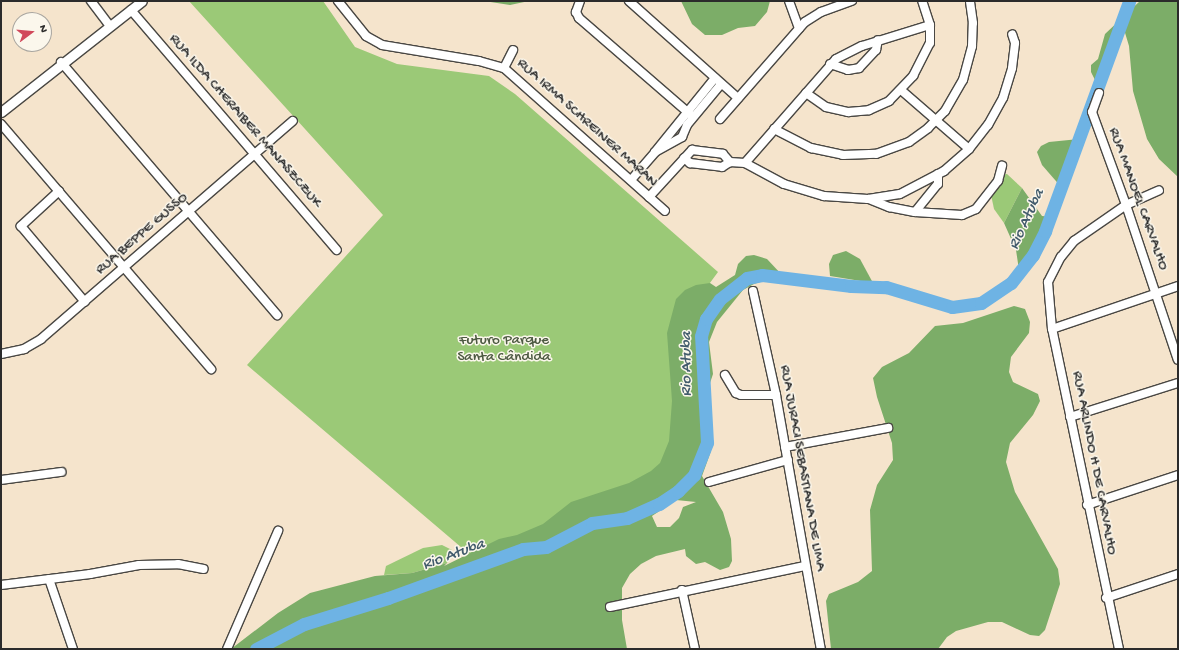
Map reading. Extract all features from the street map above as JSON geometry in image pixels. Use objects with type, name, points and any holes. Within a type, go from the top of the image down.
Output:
[{"type":"street","points":[[91,1],[110,26]]},
{"type":"street","points":[[1,112],[61,62],[142,1]]},
{"type":"street","name":"RUA IRMA SCHREINER MARAN","points":[[338,1],[366,36],[382,45],[479,61],[504,68],[665,211]]},
{"type":"street","points":[[580,1],[576,12],[579,18],[694,117]]},
{"type":"street","points":[[629,1],[738,98]]},
{"type":"street","points":[[789,1],[799,28]]},
{"type":"street","points":[[720,119],[799,28],[821,12],[852,1]]},
{"type":"street","points":[[806,93],[826,107],[856,112],[882,105],[901,90],[927,51],[932,32],[922,1]]},
{"type":"street","points":[[774,129],[792,140],[821,151],[865,155],[898,147],[919,135],[937,119],[954,96],[967,69],[973,34],[970,1]]},
{"type":"street","name":"RUA ILDA CHERAIBER MANASZCZUK","points":[[131,10],[337,250]]},
{"type":"street","points":[[745,163],[830,64],[846,52],[878,40],[930,25]]},
{"type":"street","points":[[684,158],[690,163],[722,167],[730,162],[745,163],[784,184],[810,193],[839,198],[868,199],[900,194],[938,174],[968,149],[988,125],[1005,90],[1015,53],[1012,34]]},
{"type":"street","points":[[830,64],[848,70],[858,68],[876,50],[878,40]]},
{"type":"street","points":[[504,68],[513,50]]},
{"type":"street","points":[[61,62],[277,315]]},
{"type":"street","points":[[631,180],[715,78]]},
{"type":"street","points":[[654,152],[678,141],[694,117],[721,84]]},
{"type":"street","points":[[901,90],[937,119],[968,149]]},
{"type":"street","name":"RUA MANOEL CARVALHO","points":[[1099,93],[1092,112],[1126,205],[1178,360]]},
{"type":"street","name":"RUA BEPPE GUSSO","points":[[1,354],[32,345],[85,302],[293,121]]},
{"type":"street","points":[[1,124],[211,369]]},
{"type":"street","points":[[670,132],[673,138],[678,141]]},
{"type":"street","points":[[649,197],[692,150],[723,154],[730,162]]},
{"type":"street","points":[[868,199],[889,207],[915,212],[956,216],[972,211],[998,181],[1002,166]]},
{"type":"street","points":[[915,212],[938,184],[938,174]]},
{"type":"street","points":[[1126,205],[1159,190]]},
{"type":"street","points":[[59,191],[21,226],[85,302]]},
{"type":"street","name":"RUA ARLINDO H DE CARVALHO","points":[[1119,649],[1106,598],[1052,329],[1048,282],[1061,257],[1074,241],[1126,205]]},
{"type":"street","points":[[1052,329],[1157,295],[1178,286]]},
{"type":"street","name":"RUA JURACI SEBASTIANA DE LIMA","points":[[752,292],[776,395],[805,566],[822,649]]},
{"type":"street","points":[[725,374],[736,393],[741,395],[776,395]]},
{"type":"street","points":[[1070,417],[1178,382]]},
{"type":"street","points":[[785,447],[888,428]]},
{"type":"street","points":[[709,482],[788,460]]},
{"type":"street","points":[[1,480],[62,472]]},
{"type":"street","points":[[1087,505],[1178,475]]},
{"type":"street","points":[[226,649],[278,531]]},
{"type":"street","points":[[1,585],[139,565],[178,564],[204,569]]},
{"type":"street","points":[[610,607],[682,590],[805,566]]},
{"type":"street","points":[[1106,598],[1178,574]]},
{"type":"street","points":[[49,579],[73,649]]},
{"type":"street","points":[[682,590],[695,649]]},
{"type":"green space","name":"Futuro Parque Santa Cândida","points":[[189,1],[323,1],[355,47],[397,64],[489,76],[515,94],[718,272],[684,318],[665,489],[475,559],[247,365],[383,215]]},
{"type":"green space","points":[[484,1],[529,1],[510,5]]},
{"type":"green space","points":[[681,1],[770,1],[767,12],[755,26],[738,28],[722,35],[705,35],[692,24]]},
{"type":"green space","points":[[1140,1],[1178,1],[1178,177],[1159,159],[1147,139],[1133,91],[1129,46],[1123,26],[1117,25],[1114,30],[1097,84],[1091,72],[1091,65],[1098,59],[1105,34]]},
{"type":"green space","points":[[1079,139],[1062,188],[1042,165],[1037,152],[1041,146],[1049,142]]},
{"type":"green space","points":[[1007,174],[1022,188],[1004,223],[994,209],[990,190],[997,175]]},
{"type":"green space","points":[[1022,188],[1042,216],[1052,217],[1041,242],[1019,270],[1016,250],[1004,223]]},
{"type":"green space","points":[[846,251],[860,259],[873,283],[830,276],[829,264],[833,255]]},
{"type":"green space","points":[[754,255],[767,259],[782,275],[754,284],[743,290],[717,322],[709,342],[713,374],[708,389],[711,451],[702,476],[723,512],[731,539],[732,561],[729,567],[720,570],[705,562],[696,564],[686,556],[685,549],[656,556],[641,564],[630,574],[622,588],[622,620],[627,649],[231,649],[278,613],[310,593],[375,576],[412,573],[447,563],[444,566],[499,539],[517,535],[543,524],[571,502],[629,483],[651,471],[660,463],[669,441],[672,401],[667,333],[676,299],[685,290],[696,285],[710,283],[716,287],[735,275],[738,264],[746,256]],"holes":[[[676,500],[696,502],[683,507],[679,518],[670,527],[657,527],[652,516]]]},
{"type":"green space","points":[[1014,306],[1025,309],[1030,322],[1029,333],[1011,357],[1009,372],[1013,382],[1038,394],[1040,401],[1033,415],[1010,443],[1006,462],[1015,492],[1058,569],[1060,584],[1045,630],[1039,636],[1030,635],[1002,622],[988,622],[956,631],[947,637],[938,649],[831,649],[826,601],[829,594],[858,582],[872,571],[870,510],[877,485],[893,460],[892,443],[877,397],[873,378],[882,367],[909,353],[935,326],[963,323]]},
{"type":"green space","points":[[442,545],[452,550],[447,563],[412,573],[384,575],[386,566],[423,548]]},
{"type":"waterway","name":"Rio Atuba","points":[[256,649],[304,624],[388,598],[523,549],[546,547],[592,523],[627,518],[659,504],[678,491],[694,475],[707,442],[701,336],[706,319],[720,299],[747,278],[762,275],[851,286],[886,287],[952,307],[981,303],[1011,283],[1033,255],[1045,231],[1129,1]]}]
